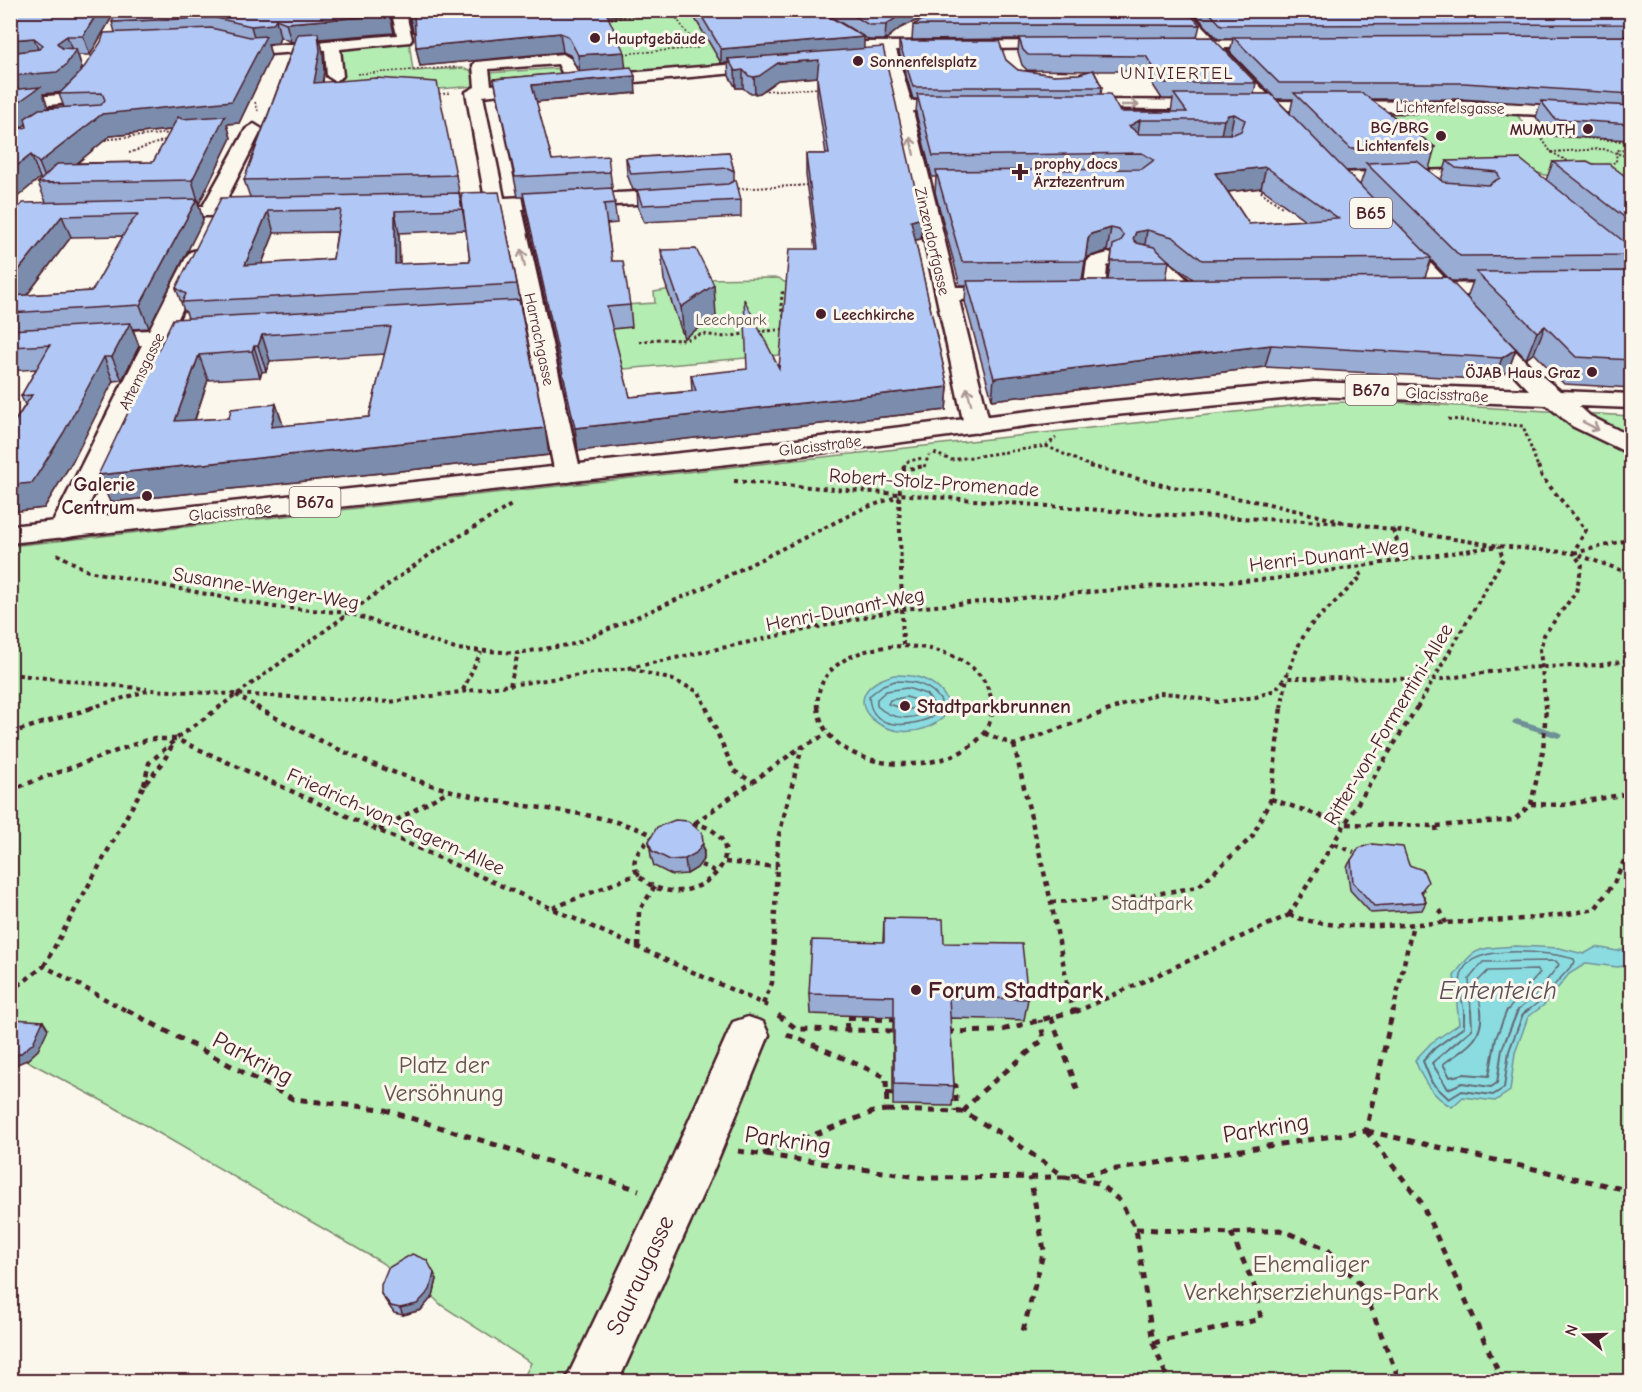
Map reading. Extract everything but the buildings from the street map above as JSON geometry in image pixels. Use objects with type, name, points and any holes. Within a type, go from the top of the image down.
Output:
[{"type":"street","points":[[207,42],[217,42],[256,51],[405,39],[398,10]]},
{"type":"street","points":[[1179,10],[1298,136]]},
{"type":"street","points":[[889,52],[908,33]]},
{"type":"street","points":[[853,37],[861,54],[1006,45],[1079,45]]},
{"type":"street","points":[[1160,45],[1289,44]]},
{"type":"street","points":[[332,45],[335,76]]},
{"type":"street","points":[[1006,45],[1012,61]]},
{"type":"street","points":[[700,50],[713,71]]},
{"type":"street","name":"Zinzendorfgasse","points":[[889,52],[977,425]]},
{"type":"street","points":[[480,65],[562,59],[574,82]]},
{"type":"street","points":[[478,92],[789,64]]},
{"type":"street","name":"Harrachgasse","points":[[480,65],[478,92],[504,205],[534,315],[568,474]]},
{"type":"street","points":[[10,104],[71,104]]},
{"type":"street","name":"Lichtenfelsgasse","points":[[1059,105],[1483,106],[1632,115]]},
{"type":"street","points":[[1194,105],[1213,120]]},
{"type":"street","points":[[903,106],[982,106]]},
{"type":"street","points":[[184,133],[251,122]]},
{"type":"street","name":"Attemsgasse","points":[[59,540],[206,238],[251,122]]},
{"type":"street","name":"B65","points":[[1322,162],[1357,199]]},
{"type":"street","points":[[1338,179],[1508,174]]},
{"type":"street","points":[[1415,177],[1441,198]]},
{"type":"street","points":[[920,184],[945,184]]},
{"type":"street","points":[[434,207],[723,194]]},
{"type":"street","points":[[133,213],[282,210]]},
{"type":"street","name":"B65","points":[[1383,226],[1524,373],[1554,398]]},
{"type":"street","points":[[1094,292],[1097,262],[1108,259]]},
{"type":"street","points":[[1142,260],[1158,263],[1198,290],[1153,291]]},
{"type":"street","points":[[1391,290],[1538,288]]},
{"type":"street","points":[[1071,292],[1118,291]]},
{"type":"street","points":[[946,294],[1035,293]]},
{"type":"street","points":[[465,316],[534,315]]},
{"type":"street","points":[[10,345],[232,332]]},
{"type":"street","name":"Glacisstraße","points":[[10,535],[59,540],[568,474],[1094,411],[1314,389],[1632,401]]},
{"type":"street","points":[[1554,398],[1581,421],[1632,447]]},
{"type":"street","name":"Sauraugasse","points":[[591,1382],[689,1172],[756,1019]]},
{"type":"path","points":[[605,10],[612,28]]},
{"type":"path","points":[[608,19],[705,10]]},
{"type":"path","points":[[674,14],[700,50]]},
{"type":"path","points":[[620,45],[624,54]]},
{"type":"path","points":[[562,59],[700,50]]},
{"type":"path","points":[[335,76],[480,65]]},
{"type":"path","points":[[762,91],[829,87]]},
{"type":"path","points":[[428,94],[445,93]]},
{"type":"path","points":[[251,122],[265,110]]},
{"type":"path","points":[[95,141],[184,133]]},
{"type":"path","points":[[129,153],[184,133]]},
{"type":"path","points":[[1574,164],[1551,152],[1539,135],[1632,142]]},
{"type":"path","points":[[1551,152],[1585,148],[1632,151]]},
{"type":"path","points":[[1617,150],[1632,158]]},
{"type":"path","points":[[1602,166],[1616,162],[1617,150]]},
{"type":"path","points":[[723,194],[725,190],[732,189],[818,185]]},
{"type":"path","points":[[1263,190],[1260,191],[1282,207]]},
{"type":"path","points":[[639,342],[656,339],[684,340],[702,334],[725,337],[789,328],[781,311],[781,300],[782,293],[790,290]]},
{"type":"path","points":[[1445,419],[1523,426],[1542,477],[1586,530],[1573,553]]},
{"type":"path","points":[[940,458],[951,460],[1045,446],[1064,433]]},
{"type":"path","points":[[1045,446],[1092,467],[1162,485],[1265,503],[1350,523],[1499,546],[1573,553],[1632,574]]},
{"type":"path","points":[[902,470],[924,467],[929,456],[906,462],[902,470],[900,496],[903,645]]},
{"type":"path","name":"Robert-Stolz-Promenade","points":[[728,481],[1150,514],[1350,523]]},
{"type":"path","name":"Susanne-Wenger-Weg","points":[[59,540],[58,556],[88,571],[273,607],[349,613],[455,648],[481,652],[518,653],[574,644],[699,591],[862,509],[900,496]]},
{"type":"path","points":[[144,785],[150,763],[176,739],[432,553],[516,502]]},
{"type":"path","points":[[1394,530],[1404,561]]},
{"type":"path","points":[[1573,553],[1632,538]]},
{"type":"path","name":"Henri-Dunant-Weg","points":[[150,690],[390,702],[629,668],[902,609],[1357,569],[1492,549],[1499,546]]},
{"type":"path","name":"Ritter-von-Formentini-Allee","points":[[1289,915],[1432,679],[1447,659],[1503,559],[1499,546]]},
{"type":"path","points":[[1271,799],[1344,824],[1436,826],[1514,820],[1531,804],[1545,731],[1540,650],[1544,635],[1576,592],[1582,565],[1573,553]]},
{"type":"path","points":[[1051,902],[1125,899],[1198,886],[1252,837],[1271,799],[1279,718],[1292,656],[1305,633],[1323,610],[1362,576],[1357,569]]},
{"type":"path","points":[[903,645],[927,648],[950,655],[970,667],[984,681],[991,698],[991,716],[984,733],[961,753],[945,759],[908,765],[869,760],[838,744],[826,734],[816,716],[814,697],[820,680],[834,665],[853,653],[877,646],[903,645]]},
{"type":"path","points":[[463,690],[481,652]]},
{"type":"path","points":[[510,685],[518,653]]},
{"type":"path","points":[[984,733],[1014,745],[1150,695],[1168,692],[1214,702],[1269,694],[1287,678],[1432,679],[1517,668],[1601,665],[1632,660]]},
{"type":"path","points":[[629,668],[673,680],[699,692],[734,771],[753,782]]},
{"type":"path","points":[[10,674],[150,690]]},
{"type":"path","points":[[10,733],[150,690]]},
{"type":"path","points":[[235,695],[327,745],[394,773],[450,790],[626,823],[650,834]]},
{"type":"path","points":[[694,823],[802,747],[826,734]]},
{"type":"path","name":"Friedrich-von-Gagern-Allee","points":[[10,790],[149,739],[176,739],[638,947],[756,1019]]},
{"type":"path","points":[[10,992],[44,966],[144,785],[162,764],[176,739]]},
{"type":"path","points":[[1014,745],[1051,902],[1073,1013]]},
{"type":"path","points":[[802,747],[778,839],[772,983],[756,1019],[797,1029],[902,1031]]},
{"type":"path","points":[[379,830],[450,790]]},
{"type":"path","points":[[1531,804],[1563,805],[1632,793]]},
{"type":"path","points":[[694,823],[706,827],[723,841],[725,862],[719,873],[703,885],[682,891],[655,886],[640,873],[636,865],[638,849],[650,834],[670,824],[694,823]]},
{"type":"path","points":[[1436,826],[1437,836]]},
{"type":"path","points":[[935,1032],[998,1030],[1073,1013],[1289,915],[1314,924],[1413,924],[1551,918],[1595,909],[1614,883],[1632,843]]},
{"type":"path","points":[[1334,844],[1354,852]]},
{"type":"path","points":[[725,862],[777,867]]},
{"type":"path","points":[[700,865],[719,873]]},
{"type":"path","points":[[553,908],[640,873]]},
{"type":"path","points":[[638,947],[639,911],[655,886]]},
{"type":"path","points":[[1440,910],[1446,923]]},
{"type":"path","points":[[1366,1131],[1413,924]]},
{"type":"path","name":"Parkring","points":[[44,966],[293,1099],[382,1109],[689,1172],[761,1155],[924,1178],[1065,1177],[1366,1131]]},
{"type":"path","points":[[1051,1017],[1078,1091]]},
{"type":"path","points":[[847,1030],[846,1018],[904,1020]]},
{"type":"path","points":[[959,1112],[1044,1039],[1040,1020]]},
{"type":"path","points":[[797,1029],[798,1038],[886,1077],[890,1094],[887,1110]]},
{"type":"path","points":[[951,1085],[956,1086],[954,1098],[959,1112]]},
{"type":"path","points":[[761,1155],[876,1111],[959,1112],[1007,1137],[1065,1177],[1098,1183],[1119,1200],[1136,1229],[1154,1343],[1169,1382]]},
{"type":"path","points":[[1366,1131],[1627,1190],[1632,1201]]},
{"type":"path","points":[[1366,1131],[1421,1202],[1503,1382]]},
{"type":"path","points":[[1023,1330],[1044,1250],[1030,1177]]},
{"type":"path","points":[[1136,1229],[1231,1233],[1280,1230],[1327,1249],[1362,1286],[1400,1382]]},
{"type":"path","points":[[1154,1343],[1261,1318],[1257,1292],[1231,1233]]},
{"type":"green space","points":[[605,11],[634,11],[639,17],[711,11],[703,31],[722,64],[736,63],[737,65],[338,97],[337,48],[409,41],[413,71],[462,68],[470,70],[472,74],[562,68],[563,59],[624,54]]},
{"type":"green space","points":[[1516,113],[1531,135],[1631,140],[1631,200],[1521,168],[1432,171],[1400,144],[1382,114],[1497,115]]},
{"type":"green space","name":"Leechpark","points":[[779,278],[784,282],[816,281],[812,352],[624,369],[617,366],[594,307],[655,303],[654,292],[678,288],[702,279]]},
{"type":"green space","name":"Stadtpark","points":[[1374,401],[1631,416],[1631,1381],[522,1381],[531,1363],[441,1305],[379,1261],[112,1106],[27,1060],[38,1050],[43,1039],[38,1028],[11,1031],[11,546],[1317,403]]},
{"type":"water","name":"Stadtparkbrunnen","points":[[894,675],[918,677],[937,687],[947,700],[943,718],[924,729],[904,731],[887,728],[873,719],[865,708],[864,696],[873,684]]},
{"type":"water","name":"Ententeich","points":[[1515,946],[1559,948],[1584,954],[1596,947],[1617,951],[1631,947],[1631,965],[1617,967],[1587,963],[1569,974],[1544,1005],[1528,1017],[1515,1053],[1510,1091],[1495,1101],[1463,1097],[1452,1107],[1429,1087],[1415,1060],[1431,1043],[1459,1024],[1454,976],[1467,959],[1479,950]]},
{"type":"waterway","points":[[1517,722],[1558,735]]},
{"type":"place","name":"Hauptgebäude","points":[[595,38]]},
{"type":"place","name":"Sonnenfelsplatz","points":[[858,61]]},
{"type":"place","name":"MUMUTH","points":[[1588,129]]},
{"type":"place","name":"BG/BRG Lichtenfels","points":[[1441,136]]},
{"type":"place","name":"prophy docs Ärztezentrum","points":[[1020,172]]},
{"type":"place","name":"Leechkirche","points":[[821,314]]},
{"type":"place","name":"ÖJAB Haus Graz","points":[[1592,372]]},
{"type":"place","name":"Galerie Centrum","points":[[147,496]]},
{"type":"place","name":"Stadtparkbrunnen","points":[[905,706]]},
{"type":"place","name":"Forum Stadtpark","points":[[916,990]]},
{"type":"district","name":"UNIVIERTEL","points":[[1177,73]]},
{"type":"park label","name":"Platz der Versöhnung","points":[[444,1079]]},
{"type":"park label","name":"Ehemaliger Verkehrserziehungs-Park","points":[[1311,1278]]}]
